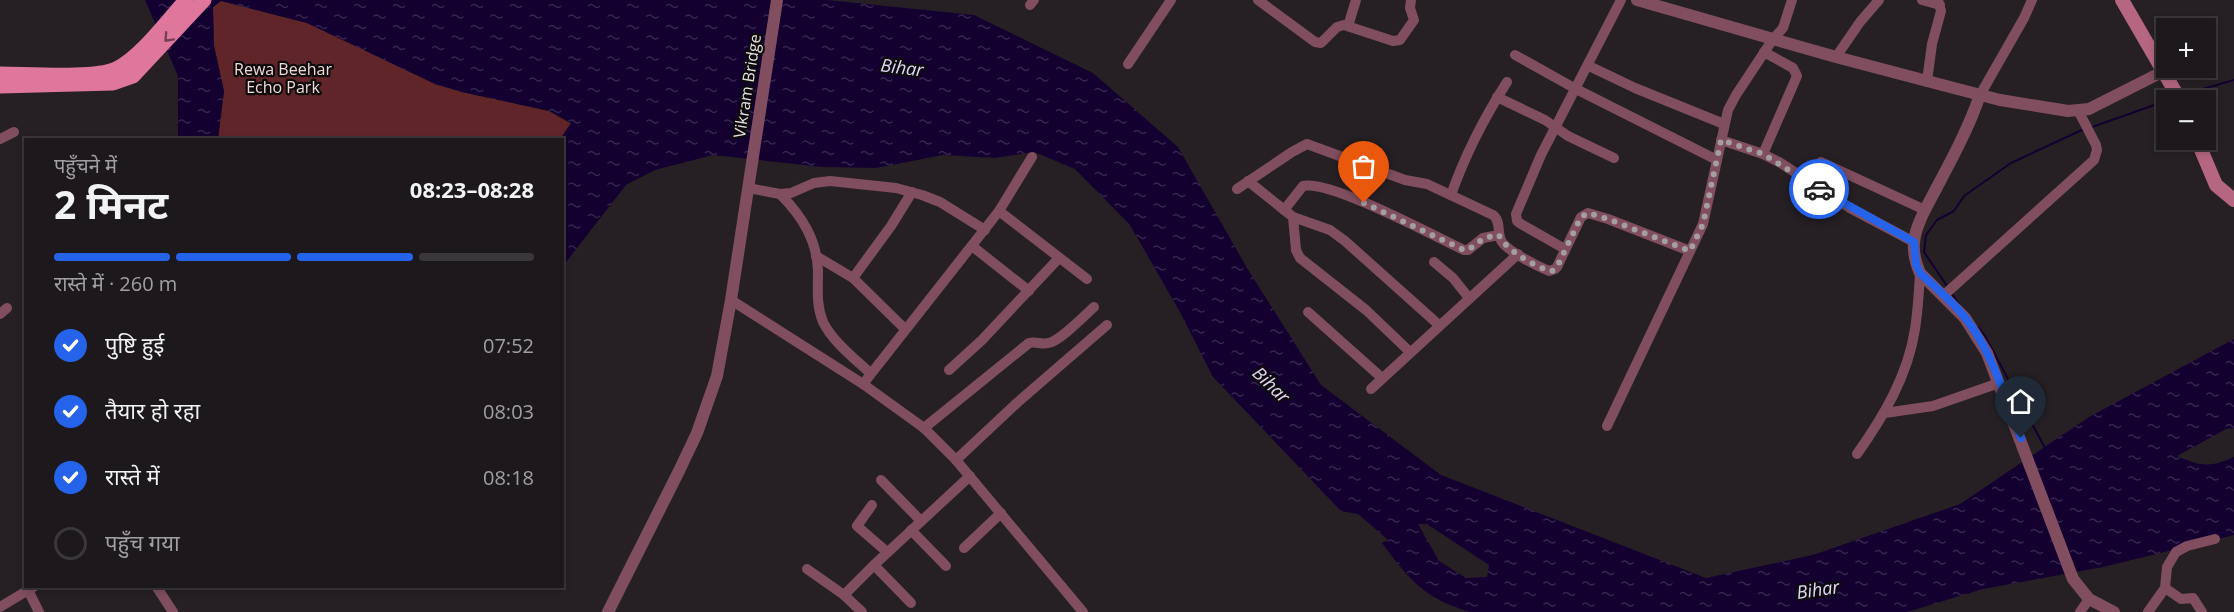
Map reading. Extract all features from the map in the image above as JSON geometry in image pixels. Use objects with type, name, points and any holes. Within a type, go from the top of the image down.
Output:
[{"type":"main road","points":[[128,70],[139,51],[186,0]]},
{"type":"main road","points":[[0,86],[113,83],[204,0]]},
{"type":"main road","points":[[2122,0],[2156,57]]},
{"type":"main road","points":[[0,74],[95,73],[116,69],[128,70]]},
{"type":"main road","points":[[2201,150],[2216,185],[2234,200]]},
{"type":"street","name":"Vikram Bridge","points":[[608,612],[697,433],[717,376],[731,300],[777,0]]},
{"type":"street","points":[[1128,64],[1171,0]]},
{"type":"street","points":[[1258,0],[1318,43],[1325,42],[1340,26],[1348,26],[1393,41],[1400,40],[1414,20],[1410,8],[1411,0]]},
{"type":"street","points":[[1348,26],[1356,0]]},
{"type":"street","points":[[1565,249],[1521,224],[1516,218],[1536,166],[1621,0]]},
{"type":"street","points":[[1607,426],[1703,224],[1724,124],[1736,95],[1773,39],[1783,28],[1792,0]]},
{"type":"street","points":[[1836,57],[1860,22],[1879,0]]},
{"type":"street","points":[[1922,0],[1939,3],[1941,11],[1932,44],[1927,81]]},
{"type":"street","points":[[2032,0],[1980,95],[1963,137],[1925,210],[1914,242],[1916,264],[1920,273],[1965,318],[1978,336],[2021,438],[2073,579],[2089,599],[2114,612]]},
{"type":"street","points":[[1643,1],[1836,57],[1980,95],[2056,110],[2079,112],[2100,104],[2156,74]]},
{"type":"street","points":[[1763,154],[1797,73],[1793,68],[1764,52]]},
{"type":"street","points":[[1515,55],[1576,89],[1717,160]]},
{"type":"street","points":[[1589,66],[1635,88],[1724,124]]},
{"type":"street","points":[[1451,195],[1466,155],[1507,81]]},
{"type":"street","points":[[1497,97],[1614,158]]},
{"type":"street","points":[[1943,296],[2094,160],[2096,145],[2079,112]]},
{"type":"street","points":[[0,139],[15,132]]},
{"type":"street","points":[[1721,140],[1763,154],[1851,208],[1914,242]]},
{"type":"street","points":[[1237,189],[1307,144],[1405,180],[1427,184],[1497,218],[1499,235],[1505,245],[1552,271],[1557,267],[1581,217],[1588,213],[1690,251]]},
{"type":"street","points":[[862,384],[999,212],[1032,157]]},
{"type":"street","points":[[1821,162],[1925,210]]},
{"type":"street","points":[[749,182],[780,194],[791,193],[814,183],[830,181],[912,192],[940,202],[985,230]]},
{"type":"street","points":[[1248,181],[1293,217],[1330,230],[1345,241],[1439,325]]},
{"type":"street","points":[[1284,210],[1303,186],[1311,185],[1346,195],[1464,250],[1468,250],[1484,238],[1499,235]]},
{"type":"street","points":[[853,278],[891,226],[912,192]]},
{"type":"street","points":[[780,194],[802,219],[810,236],[816,256],[817,296],[823,320],[834,337],[870,373]]},
{"type":"street","points":[[999,212],[1087,279]]},
{"type":"street","points":[[1293,217],[1296,250],[1300,258],[1366,310],[1410,352]]},
{"type":"street","points":[[972,246],[1029,291]]},
{"type":"street","points":[[1371,388],[1518,254]]},
{"type":"street","points":[[816,256],[853,278],[905,329]]},
{"type":"street","points":[[949,370],[982,340],[1059,258]]},
{"type":"street","points":[[1434,262],[1453,278],[1469,298]]},
{"type":"street","points":[[1857,454],[1885,413],[1900,379],[1915,330],[1920,273]]},
{"type":"street","points":[[731,300],[862,384],[924,428],[970,476],[1083,612]]},
{"type":"street","points":[[924,428],[1029,343],[1053,341],[1094,308]]},
{"type":"street","points":[[1308,312],[1382,378]]},
{"type":"street","points":[[956,460],[1018,402],[1107,325]]},
{"type":"street","points":[[1885,413],[1934,406],[1999,383]]},
{"type":"street","points":[[844,595],[970,476]]},
{"type":"street","points":[[881,480],[921,521]]},
{"type":"street","points":[[872,505],[857,526],[887,552]]},
{"type":"street","points":[[964,548],[1001,513]]},
{"type":"street","points":[[911,530],[946,566]]},
{"type":"street","points":[[2148,612],[2165,588],[2167,567],[2176,552],[2187,546],[2215,539]]},
{"type":"street","points":[[874,565],[911,603]]},
{"type":"street","points":[[807,569],[844,595],[862,612]]},
{"type":"street","points":[[0,607],[32,588],[39,612]]},
{"type":"street","points":[[157,588],[173,612]]},
{"type":"street","points":[[2165,588],[2183,600],[2193,598],[2202,612]]},
{"type":"street","points":[[2080,612],[2089,599]]},
{"type":"green space","name":"Rewa Beehar Echo Park","points":[[221,1],[307,23],[435,84],[549,111],[571,124],[561,138],[218,138],[224,91],[214,46],[213,7]]},
{"type":"water","name":"Bihar","points":[[145,0],[827,0],[974,15],[1093,73],[1178,147],[1247,268],[1321,385],[1441,475],[1706,578],[1813,555],[1960,504],[2089,417],[2234,339],[2234,428],[2226,429],[2177,456],[2205,464],[2218,463],[2234,457],[2234,535],[2103,567],[1983,589],[1907,612],[1470,612],[1441,601],[1410,578],[1382,543],[1388,540],[1358,514],[1341,511],[1213,377],[1181,314],[1130,225],[1075,169],[1034,152],[995,158],[943,155],[876,168],[822,167],[713,155],[655,170],[626,185],[564,265],[564,138],[561,138],[571,123],[549,111],[435,84],[307,23],[221,1],[213,7],[214,46],[224,91],[218,138],[178,138],[178,76]],"holes":[[[1418,524],[1427,524],[1489,565],[1487,577],[1466,578],[1439,561]]]},
{"type":"waterway","points":[[2199,90],[2234,80]]},
{"type":"waterway","points":[[2092,127],[2156,105]]},
{"type":"waterway","points":[[1947,286],[1924,252],[1926,235],[1937,220],[1954,211],[1964,196],[2011,163],[2084,129]]},
{"type":"waterway","points":[[1952,294],[1959,304]]},
{"type":"waterway","points":[[1978,327],[2045,448]]},
{"type":"way so far","points":[[1364,203],[1464,250],[1468,250],[1484,238],[1499,235],[1502,242],[1518,254],[1552,271],[1557,267],[1581,217],[1588,213],[1690,251],[1703,224],[1721,140],[1763,154],[1819,189]]},
{"type":"route","points":[[1819,189],[1914,242],[1916,264],[1920,273],[1965,318],[1987,352],[2021,438]]}]
